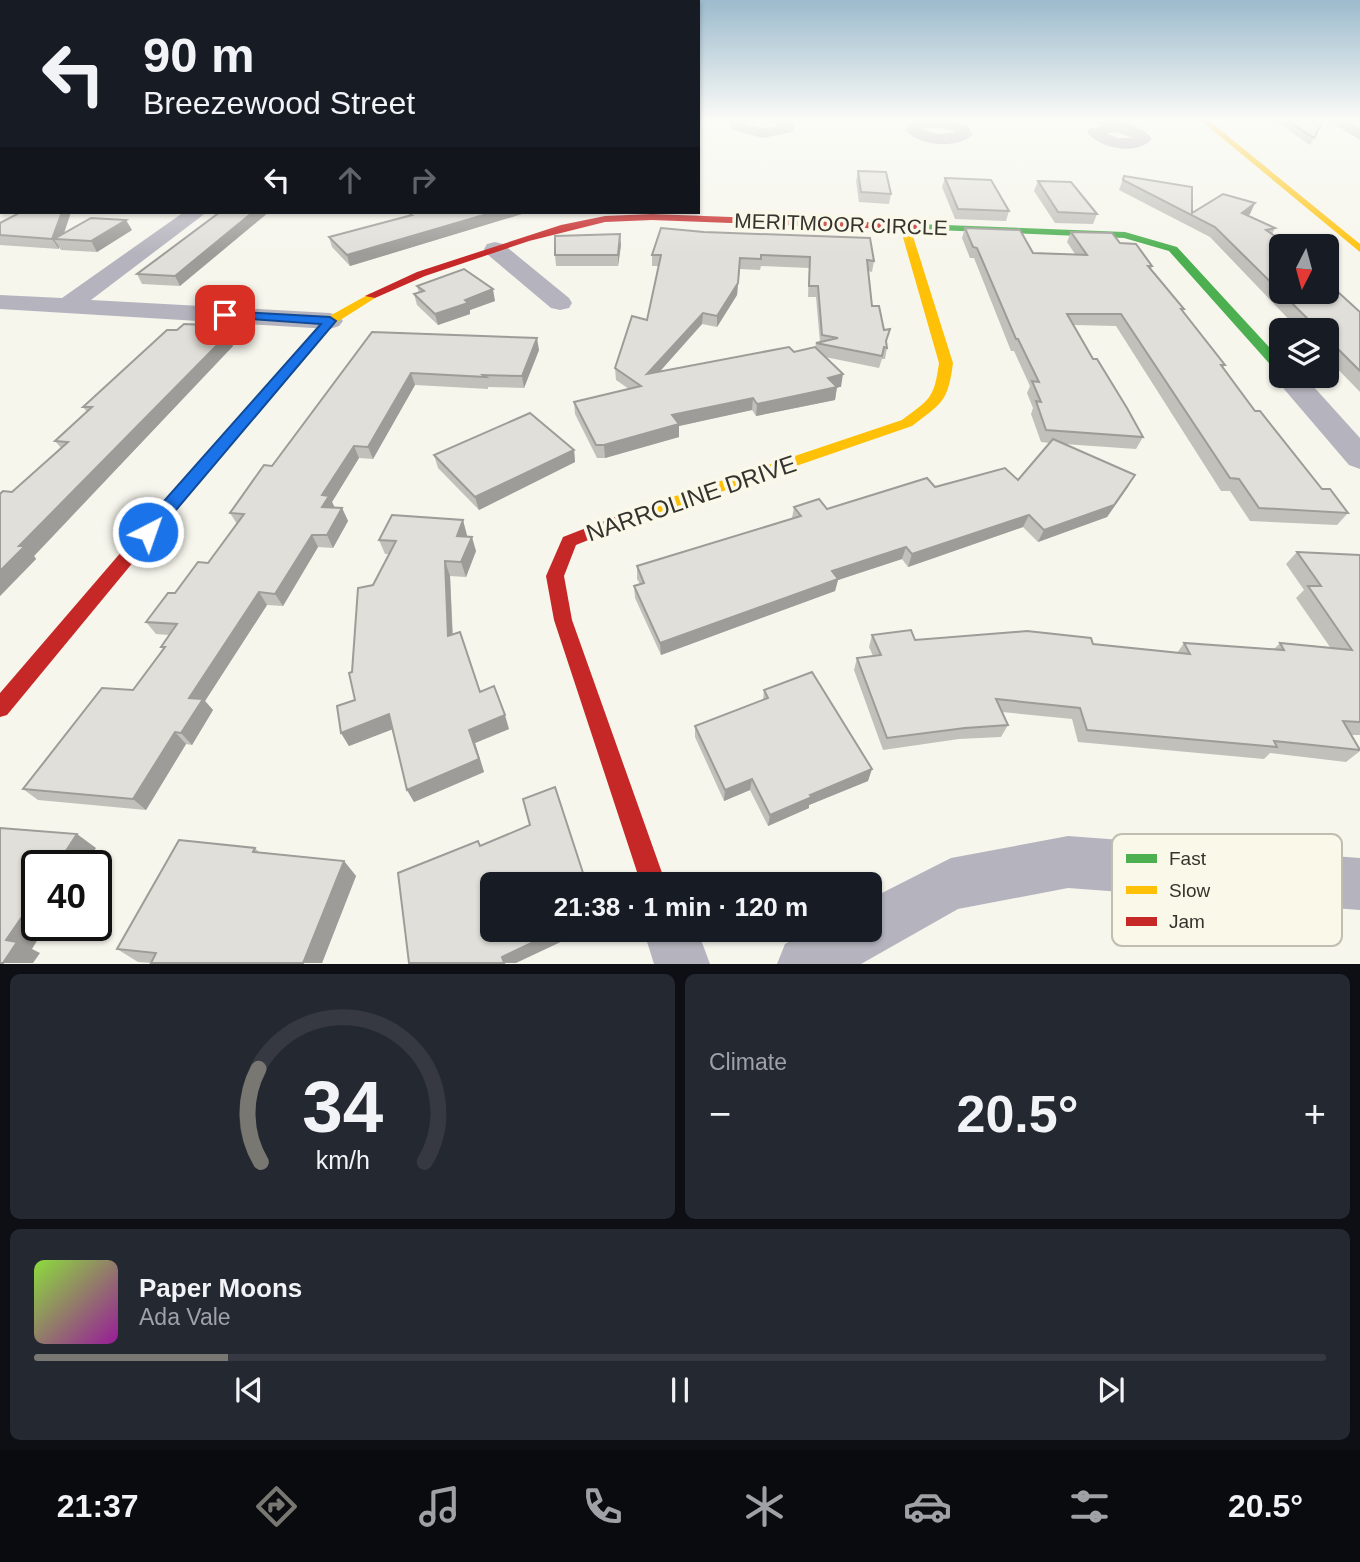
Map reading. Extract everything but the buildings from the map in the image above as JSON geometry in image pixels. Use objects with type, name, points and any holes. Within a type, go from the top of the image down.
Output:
[{"type":"street","points":[[1256,164],[1360,249]]},
{"type":"street","points":[[67,306],[194,214]]},
{"type":"street","name":"MERITMOOR CIRCLE","points":[[0,708],[129,553],[330,321],[356,302],[392,283],[563,225],[622,216],[1125,235],[1150,240],[1173,249],[1269,354]]},
{"type":"street","name":"NARROLINE DRIVE","points":[[650,872],[564,620],[555,576],[569,541],[608,525],[907,423],[935,406],[944,382],[946,363],[905,226]]},
{"type":"street","points":[[495,249],[560,303]]},
{"type":"street","points":[[0,302],[330,321]]},
{"type":"street","points":[[1299,388],[1360,458]]},
{"type":"street","points":[[882,922],[951,884],[1068,862],[1112,865]]},
{"type":"street","points":[[1342,883],[1360,884]]},
{"type":"street","points":[[674,942],[682,964]]},
{"type":"street","points":[[805,964],[845,942]]},
{"type":"traffic: fast","points":[[918,227],[1125,235],[1173,249],[1269,355]]},
{"type":"traffic: slow","points":[[1257,164],[1360,249]]},
{"type":"traffic: slow","points":[[622,520],[907,423],[937,400],[943,385],[946,363],[905,227]]},
{"type":"traffic: slow","points":[[171,505],[330,321],[371,296]]},
{"type":"traffic: jam","points":[[371,296],[421,274],[525,239],[605,219],[652,217],[918,227]]},
{"type":"traffic: jam","points":[[0,708],[171,505]]},
{"type":"traffic: jam","points":[[622,520],[569,541],[555,576],[563,620],[650,872]]},
{"type":"route","points":[[148,532],[330,321],[225,315]]}]
